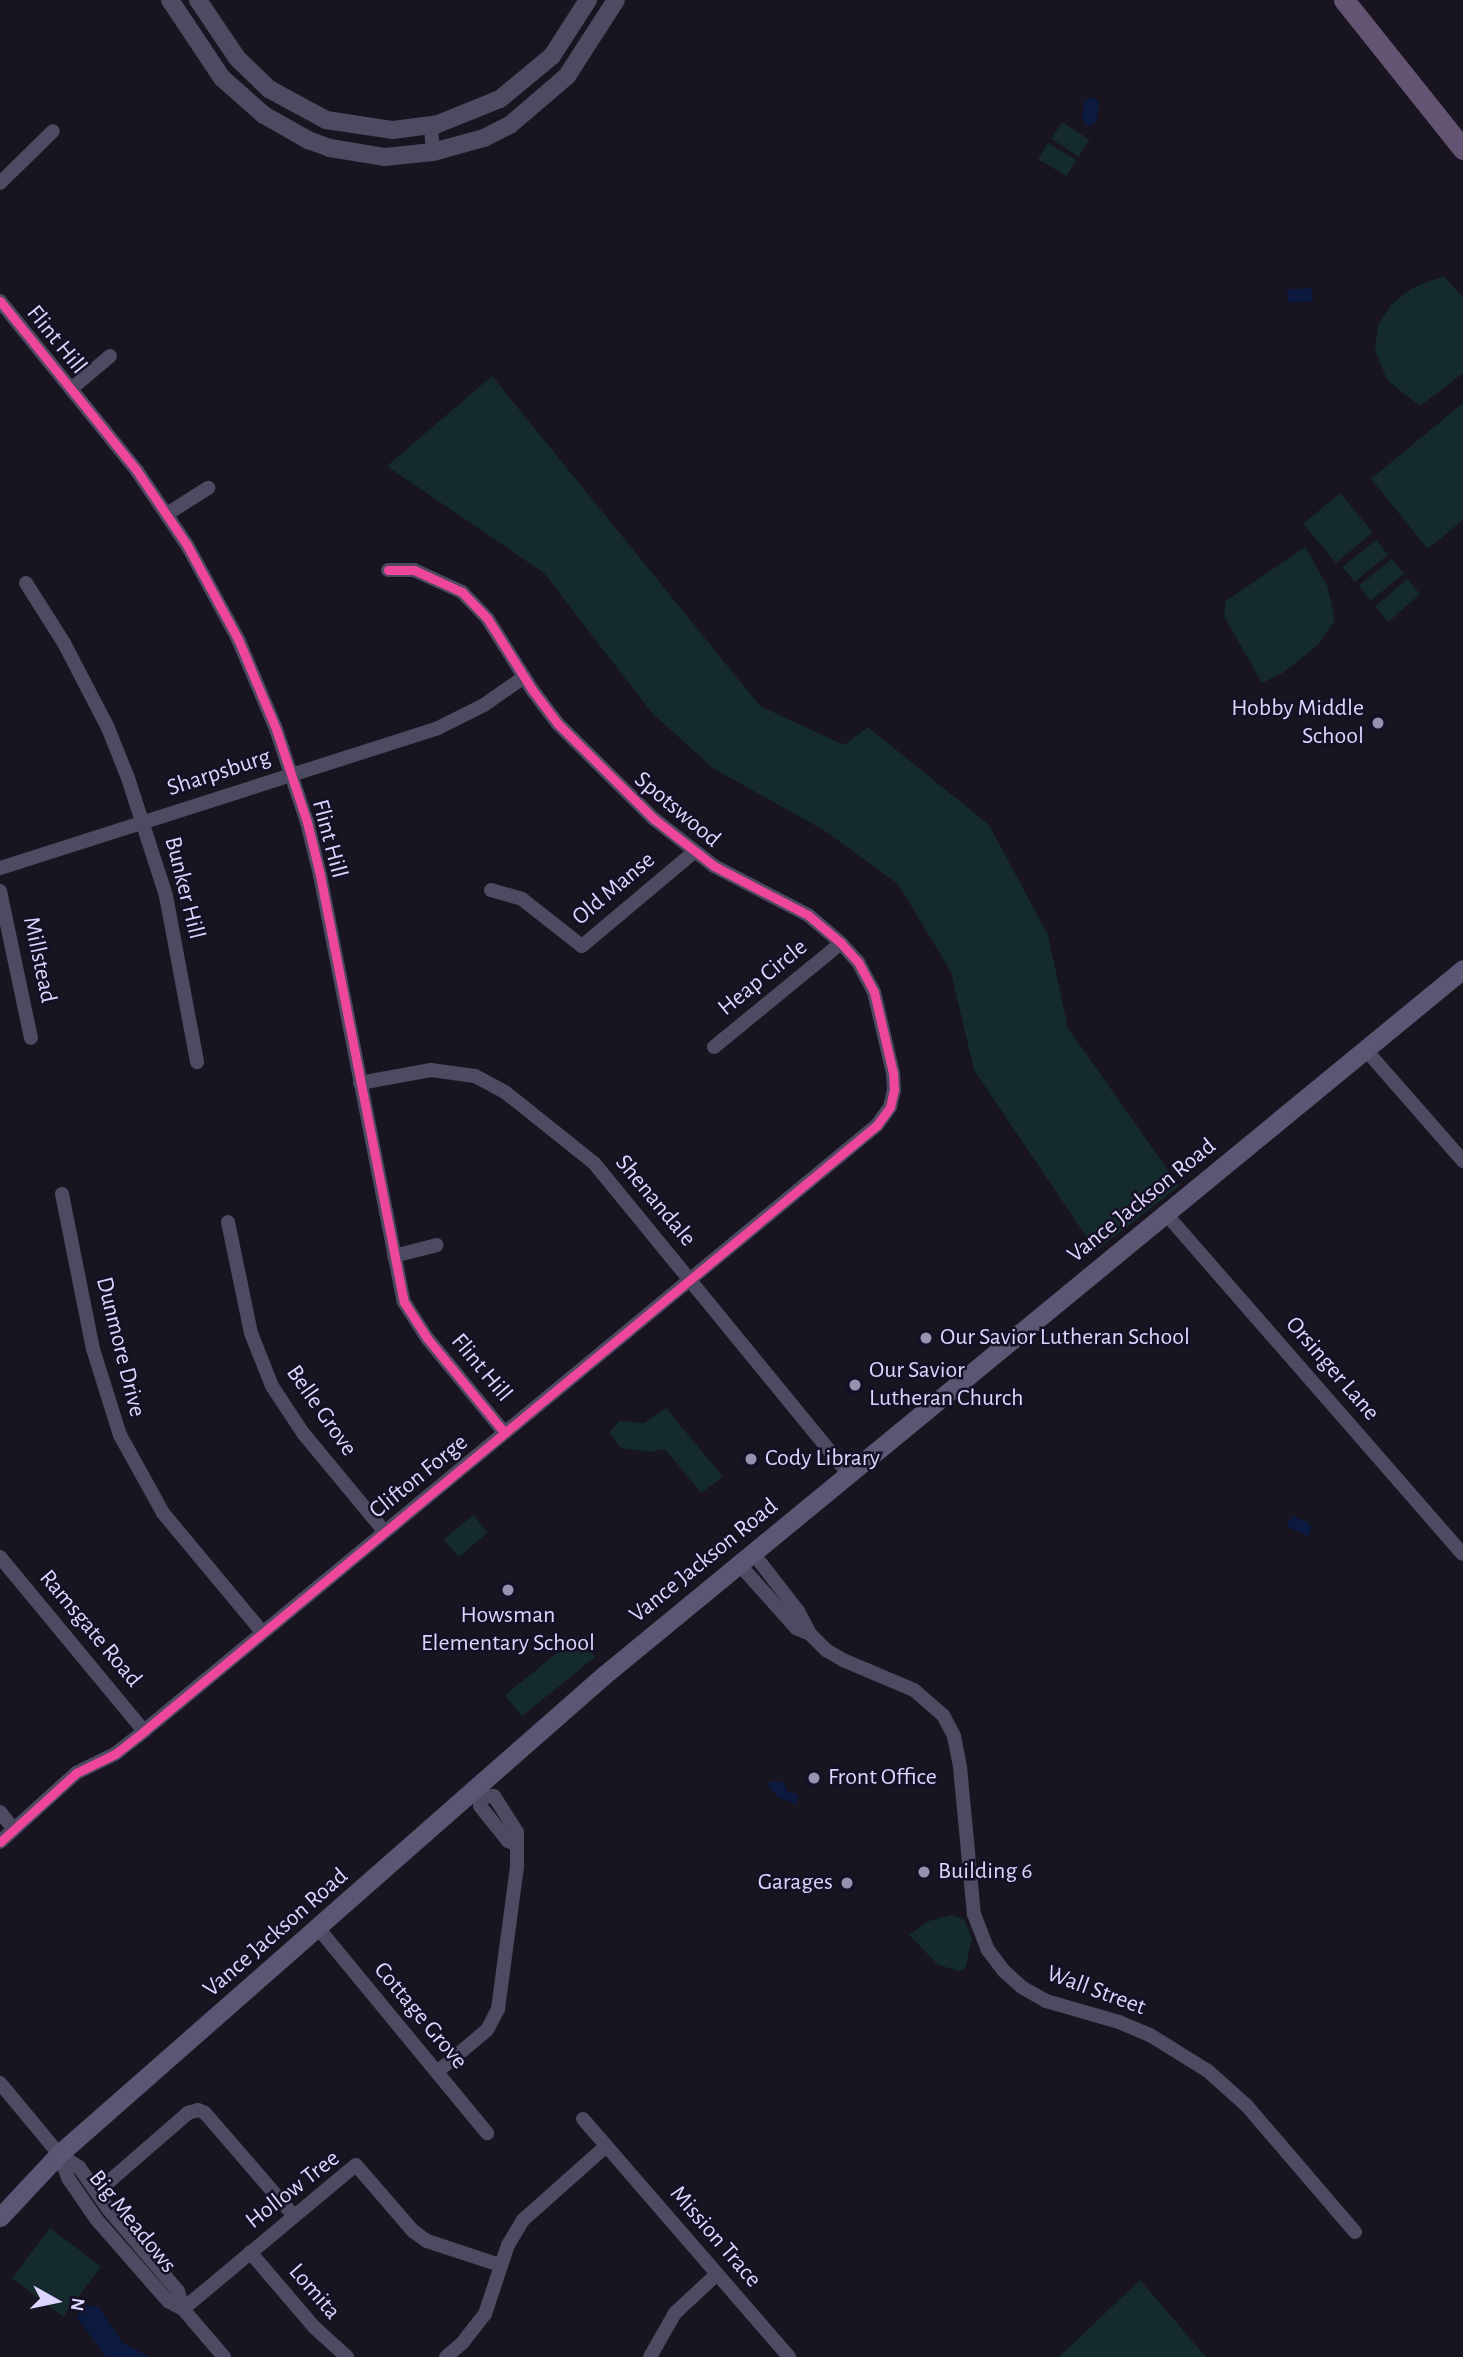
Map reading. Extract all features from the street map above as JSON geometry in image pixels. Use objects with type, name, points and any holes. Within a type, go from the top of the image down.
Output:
[{"type":"main road","points":[[1344,0],[1463,149]]},
{"type":"main road","name":"Vance Jackson Road","points":[[0,2217],[59,2154],[318,1928],[480,1797],[603,1676],[1463,968]]},
{"type":"street","points":[[170,0],[222,79],[286,130],[330,148],[385,158],[433,152],[493,133],[511,124],[551,93],[581,57],[616,0]]},
{"type":"street","points":[[198,0],[237,58],[269,89],[326,120],[393,130],[430,125],[480,110],[519,86],[552,56],[588,0]]},
{"type":"street","points":[[430,125],[433,152]]},
{"type":"street","points":[[0,183],[53,131]]},
{"type":"street","name":"Flint Hill","points":[[0,301],[107,430],[167,514],[238,639],[291,774],[320,875],[404,1302],[415,1321],[505,1432]]},
{"type":"street","name":"Flint Hill","points":[[71,389],[110,356]]},
{"type":"street","points":[[167,514],[208,488]]},
{"type":"street","name":"Spotswood","points":[[388,570],[414,570],[462,592],[487,618],[558,724],[603,770],[694,852],[742,881],[808,915],[841,943],[858,962],[874,992],[892,1073],[894,1090],[890,1107]]},
{"type":"street","name":"Bunker Hill","points":[[26,583],[64,643],[108,728],[143,821],[166,897],[197,1062]]},
{"type":"street","name":"Sharpsburg","points":[[0,868],[463,717],[524,677]]},
{"type":"street","name":"Old Manse","points":[[491,890],[522,899],[582,946],[694,852]]},
{"type":"street","name":"Millstead","points":[[0,891],[32,1038]]},
{"type":"street","name":"Heap Circle","points":[[714,1047],[841,943]]},
{"type":"street","points":[[1365,1049],[1463,1161]]},
{"type":"street","name":"Shenandale","points":[[360,1083],[442,1069],[475,1076],[496,1086],[594,1163],[849,1474]]},
{"type":"street","name":"Clifton Forge","points":[[0,1842],[76,1773],[115,1754],[144,1731],[877,1125],[890,1107]]},
{"type":"street","name":"Dunmore Drive","points":[[62,1194],[93,1349],[120,1435],[163,1513],[262,1632]]},
{"type":"street","name":"Orsinger Lane","points":[[1166,1214],[1463,1554]]},
{"type":"street","name":"Belle Grove","points":[[228,1222],[251,1333],[272,1386],[303,1433],[384,1531]]},
{"type":"street","points":[[394,1256],[437,1245]]},
{"type":"street","name":"Ramsgate Road","points":[[0,1556],[144,1731]]},
{"type":"street","name":"Wall Street","points":[[746,1559],[796,1628],[810,1634],[826,1650],[843,1660],[914,1690],[943,1715],[954,1736],[960,1767],[974,1913],[982,1938],[1004,1971],[1023,1988],[1046,2001],[1119,2022],[1150,2035],[1208,2071],[1247,2106],[1355,2232]]},
{"type":"street","points":[[437,2072],[487,2030],[498,2009],[517,1867],[517,1832],[494,1796],[480,1797],[476,1816],[487,1827],[497,1826],[508,1841],[516,1844]]},
{"type":"street","points":[[0,1812],[14,1829]]},
{"type":"street","name":"Cottage Grove","points":[[318,1928],[488,2133]]},
{"type":"street","name":"Big Meadows","points":[[0,2083],[59,2154],[68,2178],[97,2220],[168,2301],[183,2309],[224,2357]]},
{"type":"street","points":[[97,2192],[188,2113],[198,2110],[205,2113],[293,2215]]},
{"type":"street","name":"Mission Trace","points":[[583,2119],[789,2357]]},
{"type":"street","points":[[446,2357],[463,2342],[485,2314],[500,2265],[523,2220],[606,2146]]},
{"type":"street","name":"Big Meadows","points":[[59,2154],[79,2166],[178,2291],[183,2309]]},
{"type":"street","name":"Hollow Tree","points":[[183,2309],[356,2165],[413,2231],[426,2241],[500,2265]]},
{"type":"street","name":"Lomita","points":[[250,2252],[314,2327],[347,2357]]},
{"type":"street","points":[[650,2357],[675,2313],[717,2274]]},
{"type":"green space","points":[[1062,122],[1090,140],[1079,157],[1051,139]]},
{"type":"green space","points":[[1048,143],[1076,160],[1067,176],[1038,159]]},
{"type":"green space","points":[[1444,276],[1463,298],[1463,373],[1420,406],[1387,380],[1375,350],[1378,325],[1391,305],[1412,288]]},
{"type":"green space","points":[[492,376],[760,706],[844,745],[868,727],[989,825],[1048,935],[1068,1028],[1179,1186],[1096,1251],[974,1070],[951,972],[898,884],[825,831],[713,768],[652,713],[544,573],[387,466]]},
{"type":"green space","points":[[1463,403],[1463,520],[1428,549],[1371,479]]},
{"type":"green space","points":[[1340,493],[1373,532],[1336,563],[1303,524]]},
{"type":"green space","points":[[1376,540],[1388,555],[1355,582],[1343,567]]},
{"type":"green space","points":[[1305,547],[1327,585],[1335,620],[1319,644],[1284,672],[1262,683],[1224,616],[1226,601]]},
{"type":"green space","points":[[1392,559],[1404,574],[1371,601],[1359,586]]},
{"type":"green space","points":[[1407,579],[1420,594],[1388,622],[1375,607]]},
{"type":"green space","points":[[666,1408],[723,1477],[701,1493],[665,1449],[650,1452],[621,1448],[609,1433],[619,1421],[644,1423]]},
{"type":"green space","points":[[473,1515],[488,1533],[459,1557],[444,1539]]},
{"type":"green space","points":[[578,1636],[595,1657],[522,1716],[505,1695]]},
{"type":"green space","points":[[950,1915],[964,1919],[972,1939],[965,1969],[959,1971],[938,1965],[909,1935],[929,1921]]},
{"type":"green space","points":[[50,2228],[101,2267],[63,2317],[12,2278]]},
{"type":"green space","points":[[1140,2280],[1206,2357],[1059,2357]]},
{"type":"water","points":[[1090,97],[1097,99],[1099,103],[1097,120],[1091,126],[1085,125],[1082,118],[1084,102]]},
{"type":"water","points":[[1312,288],[1313,301],[1288,303],[1287,290]]},
{"type":"water","points":[[1292,1516],[1308,1522],[1312,1527],[1308,1536],[1289,1528],[1287,1524]]},
{"type":"water","points":[[769,1782],[784,1783],[787,1792],[798,1794],[797,1804],[779,1798],[769,1787]]},
{"type":"water","points":[[83,2305],[99,2307],[123,2343],[150,2357],[106,2357],[77,2318]]},
{"type":"cycle path","points":[[0,301],[137,471],[187,545],[238,639],[276,729],[307,822],[320,875],[404,1302],[427,1338],[504,1432]]},
{"type":"cycle path","points":[[0,1842],[76,1773],[115,1754],[144,1731],[877,1125],[890,1107],[894,1090],[893,1073],[874,992],[858,962],[841,943],[808,915],[714,866],[654,819],[558,724],[533,691],[487,618],[462,592],[414,570],[388,570]]},
{"type":"place","name":"Hobby Middle School","points":[[1378,723]]},
{"type":"place","name":"Our Savior Lutheran School","points":[[926,1338]]},
{"type":"place","name":"Our Savior Lutheran Church","points":[[855,1385]]},
{"type":"place","name":"Cody Library","points":[[751,1459]]},
{"type":"place","name":"Howsman Elementary School","points":[[508,1590]]},
{"type":"place","name":"Front Office","points":[[814,1778]]},
{"type":"place","name":"Building 6","points":[[924,1872]]},
{"type":"place","name":"Garages","points":[[847,1883]]}]
